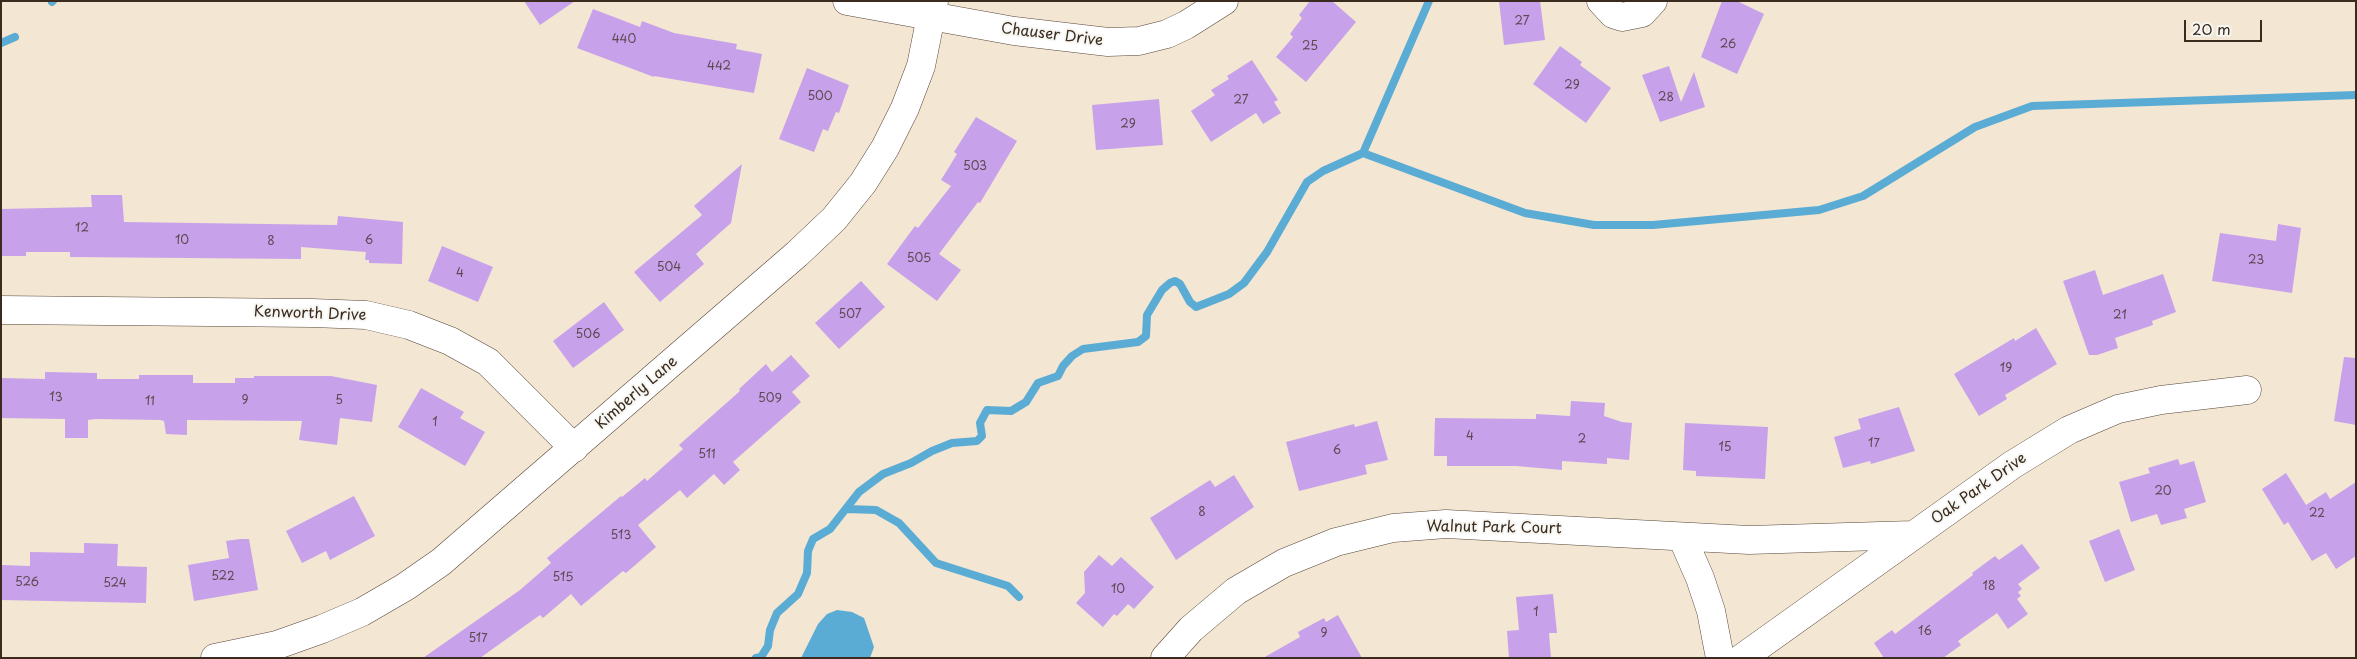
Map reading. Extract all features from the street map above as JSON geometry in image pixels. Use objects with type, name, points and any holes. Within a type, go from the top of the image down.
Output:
[{"type":"street","name":"Chauser Drive","points":[[847,1],[933,8],[1023,32],[1108,42],[1139,41],[1167,34],[1186,26],[1224,1]]},
{"type":"street","points":[[1601,1],[1613,14],[1622,17],[1642,13],[1653,1]]},
{"type":"street","name":"Kimberly Lane","points":[[215,658],[277,645],[322,630],[362,612],[441,562],[797,254],[834,219],[872,169],[885,148],[901,116],[921,66],[933,8]]},
{"type":"street","name":"Kenworth Drive","points":[[1,310],[321,313],[366,315],[409,325],[450,341],[488,362],[574,448]]},
{"type":"street","name":"Oak Park Drive","points":[[1742,658],[2012,465],[2069,430],[2118,409],[2161,400],[2247,390]]},
{"type":"street","name":"Walnut Park Court","points":[[1165,658],[1192,629],[1236,592],[1284,563],[1336,542],[1393,528],[1446,524],[1748,540],[1913,535]]},
{"type":"street","points":[[1682,537],[1700,578],[1711,611],[1720,658]]},
{"type":"water","points":[[837,610],[852,612],[864,618],[874,647],[870,658],[801,658],[818,624],[827,614]]},
{"type":"building","points":[[524,1],[575,1],[540,25]]},
{"type":"building","points":[[1310,1],[1332,1],[1356,22],[1306,82],[1276,57],[1293,37],[1290,34],[1302,18],[1299,15]]},
{"type":"building","points":[[1499,1],[1540,1],[1545,40],[1504,45]]},
{"type":"building","points":[[1722,1],[1737,1],[1764,14],[1737,74],[1701,57]]},
{"type":"building","points":[[593,9],[640,27],[642,21],[674,33],[737,44],[736,49],[762,54],[754,93],[654,77],[577,48]]},
{"type":"building","points":[[1560,46],[1582,62],[1580,65],[1611,88],[1586,123],[1533,84]]},
{"type":"building","points":[[1252,60],[1278,100],[1274,102],[1281,113],[1263,124],[1256,113],[1211,142],[1191,111],[1215,95],[1211,90],[1229,79],[1227,76]]},
{"type":"building","points":[[1669,66],[1681,102],[1694,72],[1705,107],[1660,122],[1642,75]]},
{"type":"building","points":[[807,68],[849,85],[839,113],[836,112],[828,131],[823,129],[814,152],[779,139]]},
{"type":"building","points":[[1159,99],[1163,145],[1096,150],[1092,105]]},
{"type":"building","points":[[976,117],[1017,141],[980,203],[978,202],[939,254],[961,270],[937,301],[887,264],[915,226],[918,228],[951,186],[941,180],[957,154],[954,152]]},
{"type":"building","points":[[742,164],[731,223],[696,254],[704,264],[660,302],[634,272],[702,215],[694,206]]},
{"type":"building","points":[[91,195],[122,195],[124,222],[337,225],[338,216],[403,222],[402,264],[369,263],[369,260],[365,260],[366,252],[301,247],[301,259],[70,257],[70,252],[26,252],[26,256],[1,256],[1,209],[92,207]]},
{"type":"building","points":[[2278,224],[2301,228],[2292,293],[2212,281],[2220,233],[2276,241]]},
{"type":"building","points":[[442,246],[493,267],[478,302],[428,281]]},
{"type":"building","points":[[2095,270],[2103,295],[2163,274],[2176,312],[2152,321],[2153,325],[2115,338],[2118,348],[2097,355],[2089,355],[2063,281]]},
{"type":"building","points":[[861,281],[885,307],[839,349],[815,323]]},
{"type":"building","points":[[604,302],[624,330],[573,368],[553,341]]},
{"type":"building","points":[[2036,328],[2057,364],[2005,395],[2007,399],[1979,416],[1954,374],[2014,338],[2015,341]]},
{"type":"building","points":[[791,355],[810,376],[792,392],[801,402],[733,462],[740,470],[724,485],[714,474],[687,498],[680,490],[638,525],[656,547],[626,573],[623,571],[581,606],[571,594],[543,618],[540,615],[480,658],[423,658],[520,590],[551,563],[547,558],[621,496],[645,478],[647,481],[683,449],[679,445],[740,391],[739,389],[766,364],[772,372]]},
{"type":"building","points":[[2344,357],[2356,358],[2356,425],[2334,421]]},
{"type":"building","points":[[45,372],[97,373],[97,379],[139,379],[139,375],[193,375],[193,383],[235,383],[235,378],[254,378],[254,376],[331,376],[377,385],[372,422],[340,418],[337,445],[299,440],[302,421],[187,420],[187,435],[166,434],[164,421],[160,420],[96,419],[88,420],[88,438],[65,438],[65,419],[1,418],[1,378],[45,379]]},
{"type":"building","points":[[421,388],[464,412],[460,418],[485,432],[465,466],[398,427]]},
{"type":"building","points":[[1571,401],[1605,403],[1604,416],[1632,423],[1629,460],[1607,458],[1607,464],[1562,461],[1562,470],[1516,466],[1447,466],[1447,456],[1434,456],[1435,418],[1536,419],[1536,414],[1570,416]]},
{"type":"building","points":[[1899,407],[1915,451],[1871,464],[1870,461],[1843,468],[1834,437],[1861,429],[1858,419]]},
{"type":"building","points":[[1377,421],[1388,460],[1365,465],[1367,474],[1299,491],[1286,442],[1354,424],[1355,427]]},
{"type":"building","points":[[1685,423],[1768,427],[1765,479],[1696,476],[1696,471],[1683,470]]},
{"type":"building","points":[[2178,459],[2180,465],[2194,461],[2206,502],[2184,509],[2187,518],[2161,525],[2157,514],[2131,522],[2119,482],[2150,473],[2148,468]]},
{"type":"building","points":[[2286,473],[2306,505],[2326,492],[2330,499],[2356,482],[2356,556],[2336,569],[2326,553],[2312,561],[2288,522],[2284,525],[2262,489]]},
{"type":"building","points":[[1234,475],[1254,507],[1176,560],[1150,518],[1210,480],[1215,487]]},
{"type":"building","points":[[354,496],[375,536],[330,560],[326,551],[302,563],[286,531]]},
{"type":"building","points":[[2119,529],[2135,570],[2105,582],[2089,541]]},
{"type":"building","points":[[249,539],[258,590],[194,601],[188,565],[229,558],[226,541]]},
{"type":"building","points":[[84,543],[118,544],[117,566],[147,567],[146,603],[1,600],[1,565],[30,566],[30,552],[84,553]]},
{"type":"building","points":[[2022,544],[2040,568],[2018,584],[2022,589],[2018,592],[2021,596],[2017,599],[2028,614],[2008,629],[1997,613],[1958,641],[1961,645],[1943,658],[1884,658],[1874,643],[1892,630],[1895,634],[1995,556],[1999,560]]},
{"type":"building","points":[[1099,555],[1112,566],[1121,557],[1154,587],[1134,609],[1128,604],[1117,616],[1114,614],[1103,627],[1076,603],[1085,593],[1084,572]]},
{"type":"building","points":[[1553,594],[1557,633],[1549,633],[1551,658],[1509,658],[1507,631],[1519,630],[1516,597]]},
{"type":"building","points":[[1338,615],[1362,658],[1263,658],[1300,637],[1298,632],[1324,618],[1326,622]]},
{"type":"waterway","points":[[756,658],[761,657],[768,646],[770,630],[777,613],[798,594],[807,573],[808,551],[813,539],[830,529],[859,492],[883,474],[911,463],[932,451],[952,443],[977,441],[982,436],[980,423],[987,410],[1011,411],[1026,402],[1038,383],[1058,376],[1063,366],[1072,356],[1083,349],[1138,342],[1146,336],[1147,315],[1162,290],[1170,283],[1175,281],[1180,284],[1190,302],[1196,307],[1229,294],[1244,283],[1267,252],[1307,182],[1323,171],[1363,153],[1429,1]]},
{"type":"waterway","points":[[1,43],[15,37]]},
{"type":"waterway","points":[[1363,153],[1525,213],[1594,225],[1653,225],[1819,210],[1863,196],[1975,127],[2032,106],[2356,95]]},
{"type":"waterway","points":[[847,509],[876,510],[899,523],[936,563],[1008,586],[1019,597]]}]
